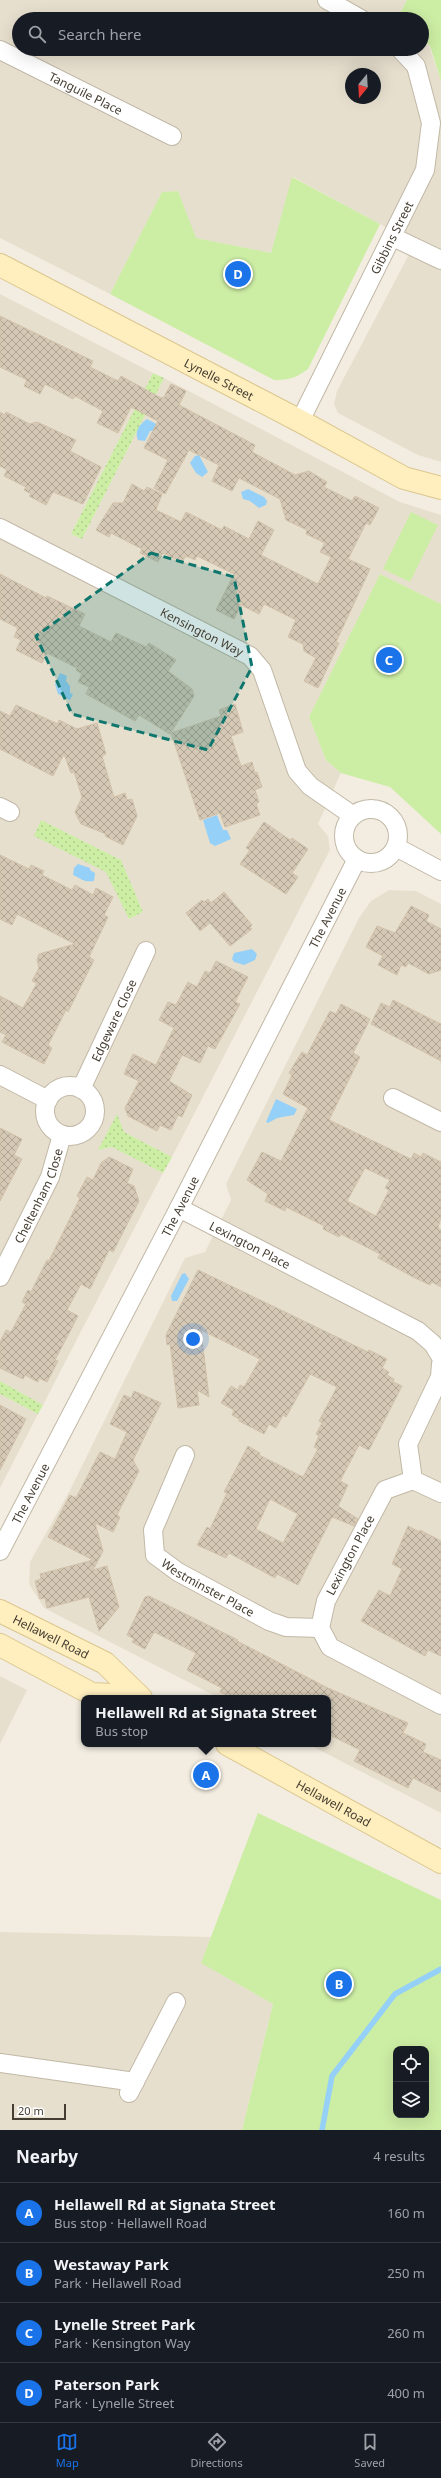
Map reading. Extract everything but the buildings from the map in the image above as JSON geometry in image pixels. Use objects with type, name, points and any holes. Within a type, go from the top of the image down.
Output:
[{"type":"street","points":[[327,0],[348,12]]},
{"type":"street","name":"Tanguile Place","points":[[0,50],[172,136]]},
{"type":"street","name":"Gibbins Street","points":[[300,421],[393,237],[425,170],[431,123],[416,66],[407,56]]},
{"type":"street","points":[[393,237],[441,260]]},
{"type":"street","name":"Lynelle Street","points":[[0,265],[300,421],[404,478],[441,488]]},
{"type":"street","name":"Kensington Way","points":[[0,528],[250,656],[262,670],[297,771],[310,786],[352,815]]},
{"type":"street","points":[[369,808],[387,814],[397,829],[396,847],[386,859],[371,863],[357,859],[350,853],[344,838],[347,822],[352,815],[369,808]]},
{"type":"street","points":[[396,847],[441,871]]},
{"type":"street","name":"The Avenue","points":[[0,1551],[179,1208],[357,859]]},
{"type":"street","name":"Edgeware Close","points":[[81,1089],[146,951]]},
{"type":"street","points":[[0,1075],[48,1100]]},
{"type":"street","points":[[66,1087],[81,1089],[91,1098],[94,1105],[94,1118],[91,1126],[78,1135],[62,1135],[51,1127],[47,1120],[46,1113],[48,1100],[59,1089],[66,1087]]},
{"type":"street","points":[[393,1098],[441,1122]]},
{"type":"street","name":"Cheltenham Close","points":[[0,1278],[50,1177],[62,1135]]},
{"type":"street","name":"Lexington Place","points":[[179,1208],[418,1331],[438,1347]]},
{"type":"street","points":[[441,1364],[440,1377],[408,1444],[413,1480],[441,1494]]},
{"type":"street","name":"Westminster Place","points":[[186,1455],[153,1530],[155,1555],[178,1572],[269,1621],[286,1627],[320,1628]]},
{"type":"street","name":"Lexington Place","points":[[320,1628],[326,1601],[385,1490],[413,1480]]},
{"type":"street","name":"Hellawell Road","points":[[0,1611],[105,1663],[137,1695]]},
{"type":"street","points":[[320,1628],[330,1647],[441,1705]]},
{"type":"street","name":"Hellawell Road","points":[[0,1645],[92,1694],[108,1695]]},
{"type":"street","name":"Hellawell Road","points":[[231,1747],[441,1862]]},
{"type":"street","points":[[0,2063],[132,2088],[176,2002]]},
{"type":"highlighted area","points":[[151,553],[234,577],[252,667],[208,750],[72,714],[36,636]]},
{"type":"shaded area","points":[[0,0],[407,0],[401,12],[12,12],[12,56],[429,56],[429,46],[441,81],[441,462],[418,455],[338,413],[334,404],[337,391],[415,243],[293,177],[271,253],[195,238],[178,191],[162,192],[110,294],[0,238]]},
{"type":"shaded area","points":[[0,294],[153,373],[71,534],[82,539],[164,378],[400,502],[441,515],[441,604],[380,574],[309,717],[326,760],[341,773],[318,824],[328,836],[330,850],[172,1157],[124,1132],[98,1150],[112,1147],[163,1173],[43,1405],[0,1381]],"holes":[[[41,820],[121,860],[143,912],[129,919],[107,872]]]},
{"type":"shaded area","points":[[389,890],[416,891],[441,904],[441,1813],[314,1747],[331,1747],[331,1695],[213,1695],[44,1608],[29,1584],[30,1562],[70,1490],[185,1258],[205,1252],[231,1200],[226,1184],[359,918],[371,901]]},
{"type":"shaded area","points":[[0,1394],[38,1414],[0,1488]]},
{"type":"shaded area","points":[[0,1676],[27,1690],[0,1744]]},
{"type":"shaded area","points":[[0,1932],[211,1937],[202,1963],[273,2004],[242,2130],[0,2130]]},
{"type":"green space","points":[[407,0],[441,0],[441,81],[429,45],[429,12],[401,12]]},
{"type":"green space","points":[[292,177],[380,224],[308,369],[304,372],[292,378],[274,380],[110,294],[162,192],[178,191],[196,238],[271,253]]},
{"type":"green space","points":[[153,373],[164,378],[82,539],[71,534]]},
{"type":"green space","points":[[411,512],[438,525],[410,582],[383,569]]},
{"type":"green space","points":[[380,574],[441,604],[441,834],[390,787],[341,773],[326,760],[309,717]]},
{"type":"green space","points":[[41,820],[121,860],[143,912],[129,919],[106,872],[34,836]]},
{"type":"green space","points":[[117,1114],[124,1132],[172,1157],[163,1173],[112,1147],[98,1150]]},
{"type":"green space","points":[[0,1381],[43,1405],[38,1414],[0,1394]]},
{"type":"green space","points":[[258,1813],[441,1900],[441,2130],[242,2130],[273,2004],[201,1963]]},
{"type":"water","points":[[147,419],[158,425],[153,431],[150,431],[145,441],[138,440],[138,428]]},
{"type":"water","points":[[199,455],[208,472],[202,477],[196,473],[190,463],[195,456]]},
{"type":"water","points":[[248,489],[264,497],[267,501],[266,505],[259,508],[250,501],[243,499],[241,492]]},
{"type":"water","points":[[60,673],[67,676],[66,681],[70,686],[70,693],[73,694],[70,700],[58,694],[55,684]]},
{"type":"water","points":[[217,815],[223,830],[227,830],[231,839],[215,846],[210,843],[203,820]]},
{"type":"water","points":[[78,864],[90,868],[90,870],[95,873],[94,881],[85,881],[73,875],[74,868]]},
{"type":"water","points":[[252,949],[257,954],[255,960],[244,965],[234,962],[232,959],[234,953]]},
{"type":"water","points":[[276,1099],[297,1109],[294,1115],[277,1118],[268,1123],[266,1122]]},
{"type":"water","points":[[185,1273],[189,1279],[177,1301],[172,1301],[171,1296],[182,1274]]},
{"type":"waterway","points":[[322,2130],[332,2076],[395,1994],[441,1969]]},
{"type":"place","name":"Paterson Park","points":[[238,274]]},
{"type":"place","name":"Lynelle Street Park","points":[[389,660]]},
{"type":"place","name":"Hellawell Rd at Signata Street","points":[[206,1775]]},
{"type":"place","name":"Westaway Park","points":[[339,1984]]}]
